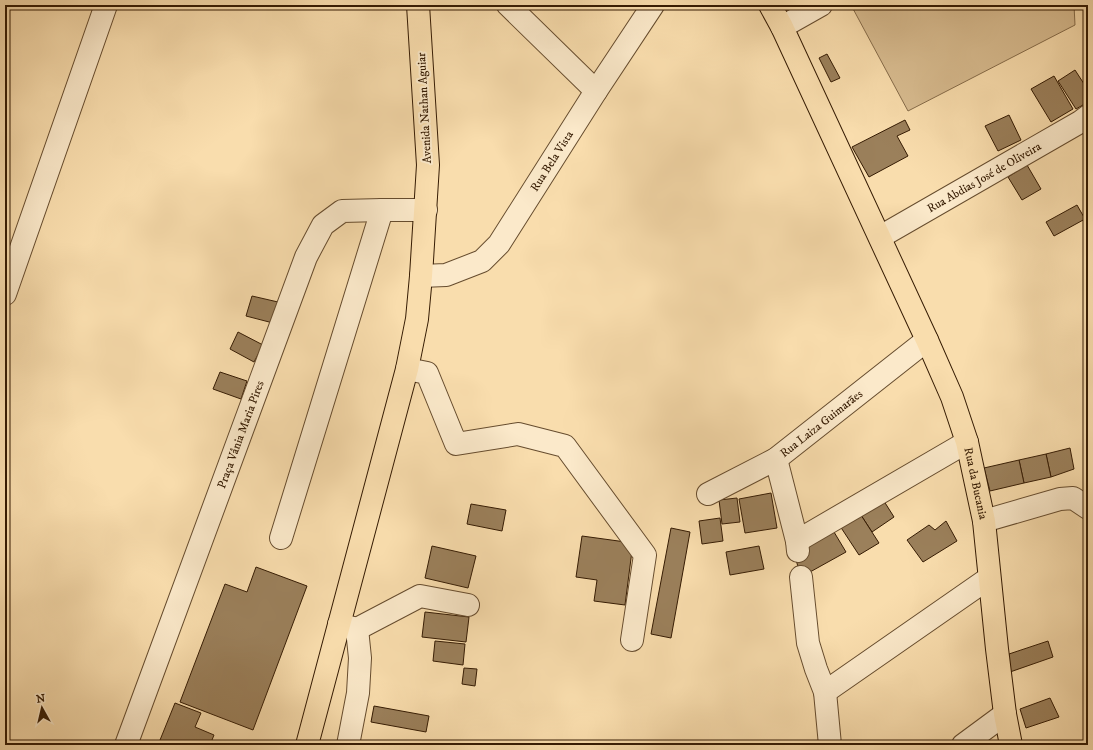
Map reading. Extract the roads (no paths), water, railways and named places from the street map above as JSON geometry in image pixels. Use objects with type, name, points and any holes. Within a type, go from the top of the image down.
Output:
[{"type":"main road","name":"Avenida Nathan Aguiar","points":[[307,745],[348,627],[418,319],[428,165],[418,5]]},
{"type":"main road","name":"Rua da Bucania","points":[[770,5],[782,27],[927,340],[952,397],[967,442],[984,521],[1005,714],[1011,745]]},
{"type":"street","points":[[5,294],[106,5]]},
{"type":"street","points":[[508,5],[596,91]]},
{"type":"street","name":"Rua Bela Vista","points":[[421,276],[446,275],[482,261],[499,244],[596,91],[653,5]]},
{"type":"street","points":[[782,27],[821,5]]},
{"type":"street","name":"Rua Abdias José de Oliveira","points":[[880,237],[1088,116]]},
{"type":"street","points":[[281,538],[382,210]]},
{"type":"street","name":"Praça Vânia Maria Pires","points":[[126,745],[306,258],[323,225],[342,211],[426,210]]},
{"type":"street","name":"Rua Laiza Guimarães","points":[[708,494],[776,459],[927,340]]},
{"type":"street","points":[[407,369],[427,373],[456,444],[518,434],[565,446],[645,555],[632,640]]},
{"type":"street","points":[[776,459],[797,546],[967,442]]},
{"type":"street","points":[[984,521],[1060,499],[1073,498],[1088,508]]},
{"type":"street","points":[[801,577],[808,643],[825,692],[830,745]]},
{"type":"street","points":[[825,692],[990,578]]},
{"type":"street","points":[[348,745],[358,693],[360,658],[348,627],[420,596],[468,605]]},
{"type":"street","points":[[963,745],[1005,714]]}]
